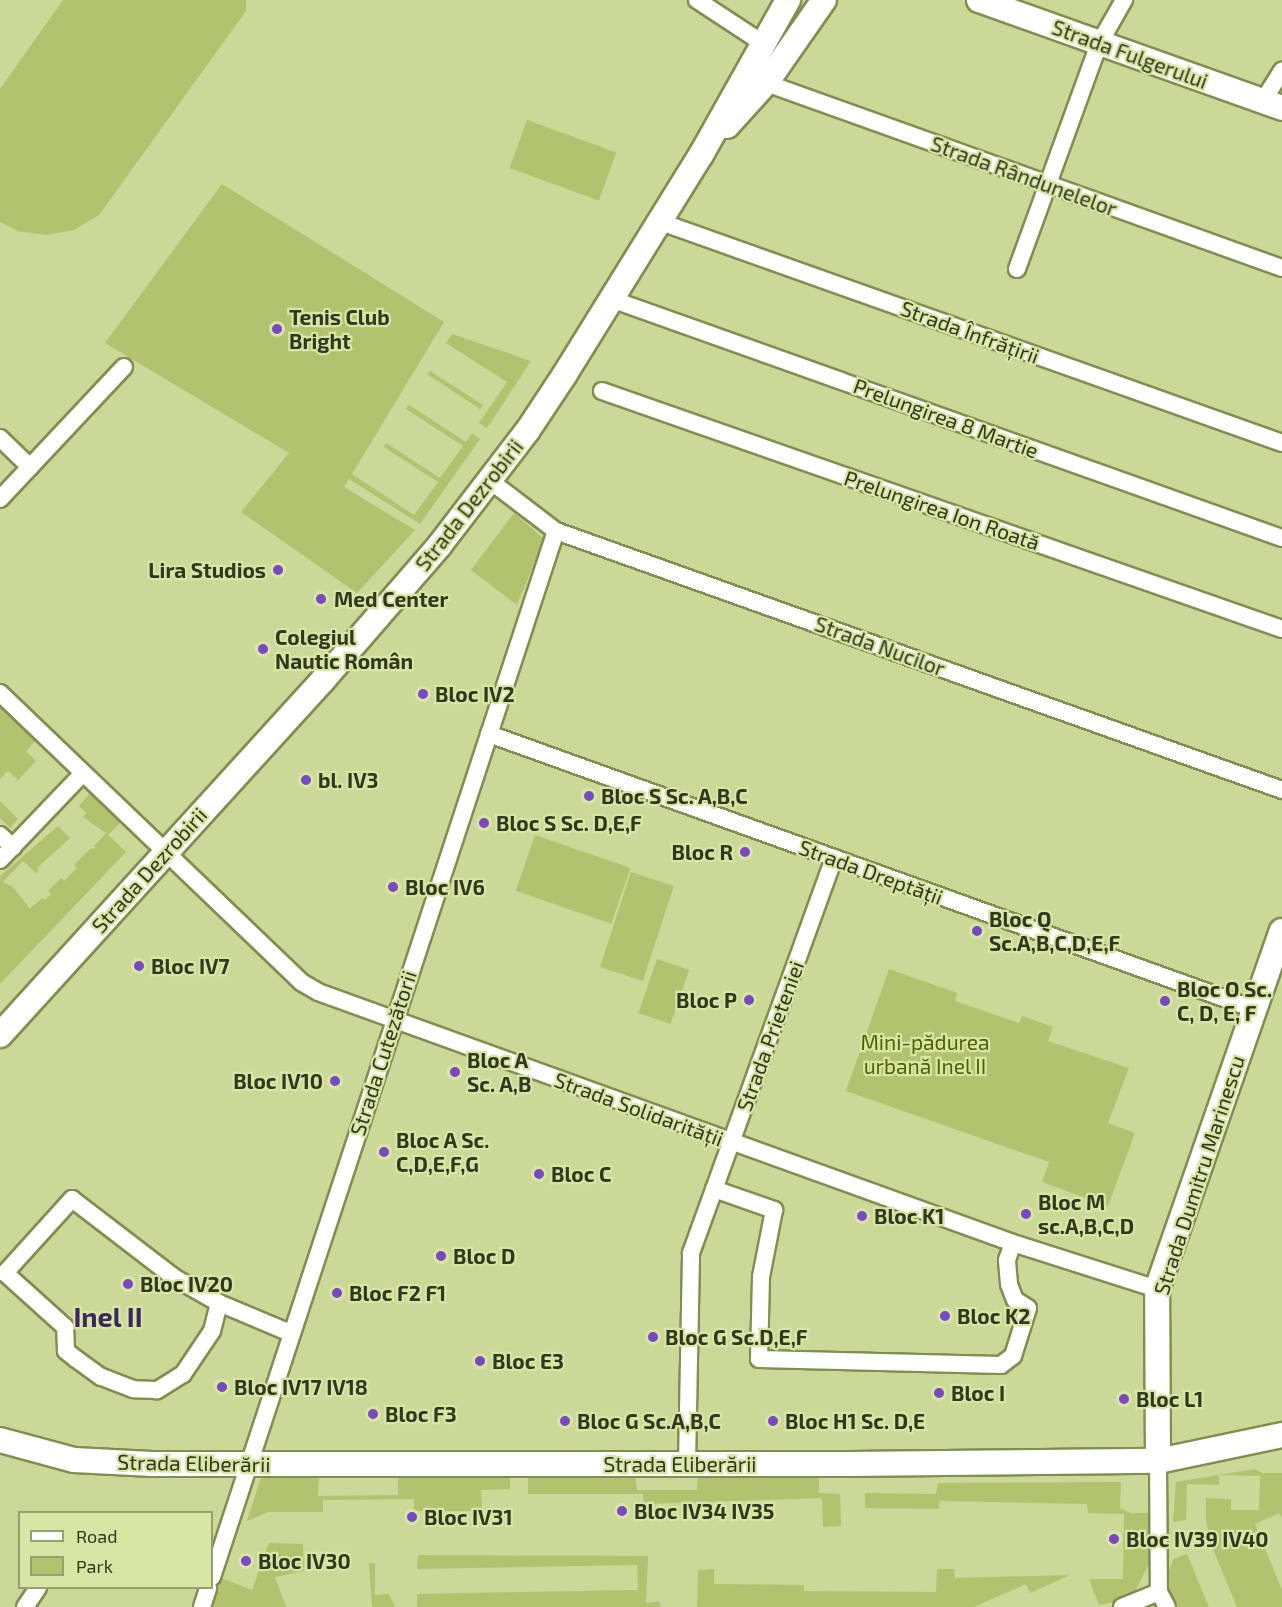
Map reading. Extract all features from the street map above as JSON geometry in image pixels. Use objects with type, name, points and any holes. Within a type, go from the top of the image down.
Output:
[{"type":"street","points":[[697,0],[761,42]]},
{"type":"street","name":"Strada Dezrobirii","points":[[0,1035],[362,635],[439,546],[528,430],[701,155],[761,42],[788,0]]},
{"type":"street","name":"Strada Dezrobirii","points":[[701,155],[766,83],[824,0]]},
{"type":"street","points":[[1017,269],[1099,44],[1124,0]]},
{"type":"street","name":"Strada Fulgerului","points":[[993,2],[1099,44],[1273,105]]},
{"type":"street","points":[[1273,105],[1282,70]]},
{"type":"street","name":"Strada Rândunelelor","points":[[766,83],[1282,268]]},
{"type":"street","name":"Strada Înfrățirii","points":[[658,221],[1282,443]]},
{"type":"street","name":"Prelungirea 8 Martie","points":[[611,299],[1282,538]]},
{"type":"street","points":[[0,499],[124,367]]},
{"type":"street","name":"Prelungirea Ion Roată","points":[[602,391],[1282,629]]},
{"type":"street","points":[[0,438],[30,467]]},
{"type":"street","name":"Strada Nucilor","points":[[489,480],[556,531],[1282,790]]},
{"type":"street","name":"Strada Cutezătorii","points":[[213,1573],[246,1464],[556,531]]},
{"type":"street","name":"Strada Solidarității","points":[[0,693],[301,982],[393,1022],[1013,1243],[1157,1289]]},
{"type":"street","name":"Strada Dreptății","points":[[489,734],[1254,1009]]},
{"type":"street","points":[[0,860],[83,773]]},
{"type":"street","points":[[0,835],[13,847]]},
{"type":"street","name":"Strada Prieteniei","points":[[687,1464],[691,1253],[834,858]]},
{"type":"street","name":"Strada Dumitru Marinescu","points":[[1158,1461],[1157,1289],[1282,931]]},
{"type":"street","points":[[714,1189],[774,1210],[761,1277],[759,1359],[1001,1365],[1013,1356],[1028,1308],[1015,1300],[1009,1284],[1007,1260],[1013,1243]]},
{"type":"street","points":[[219,1303],[212,1331],[183,1374],[157,1389],[133,1389],[100,1377],[66,1351],[65,1327],[5,1273],[72,1199],[176,1278],[219,1303],[290,1333]]},
{"type":"street","name":"Strada Eliberării","points":[[0,1424],[31,1443],[74,1460]]},
{"type":"street","name":"Strada Eliberării","points":[[0,1440],[74,1460],[246,1464],[687,1464],[1158,1461],[1282,1435]]},
{"type":"street","points":[[1122,1607],[1163,1599],[1158,1461]]},
{"type":"street","points":[[25,1607],[37,1589]]},
{"type":"street","points":[[202,1607],[207,1589]]},
{"type":"green space","points":[[63,0],[246,0],[246,11],[99,215],[74,230],[46,235],[18,231],[0,222],[0,89]]},
{"type":"green space","points":[[527,120],[616,152],[599,200],[510,168]]},
{"type":"green space","name":"Tenis Club Bright","points":[[222,184],[444,322],[352,474],[414,515],[438,482],[384,447],[386,443],[440,478],[463,446],[406,409],[409,405],[466,442],[472,433],[480,439],[420,524],[349,479],[344,487],[415,530],[357,593],[241,512],[289,453],[105,343]]},
{"type":"green space","points":[[452,334],[531,361],[487,428],[479,423],[507,382],[446,343]]},
{"type":"green space","points":[[430,371],[483,405],[480,409],[427,374]]},
{"type":"green space","points":[[514,513],[544,539],[517,605],[471,570]]},
{"type":"green space","points":[[0,700],[39,737],[26,751],[36,761],[18,780],[8,771],[0,779]]},
{"type":"green space","points":[[91,792],[121,822],[108,835],[126,852],[0,984],[0,876],[58,826],[70,838],[37,868],[39,870],[36,873],[23,861],[3,882],[13,887],[30,909],[42,898],[45,900],[51,894],[48,891],[61,878],[64,881],[77,868],[74,865],[90,849],[96,848],[94,846],[106,833],[83,817],[86,813],[79,806]]},
{"type":"green space","points":[[0,801],[18,819],[10,828],[0,818]]},
{"type":"green space","points":[[535,835],[630,868],[611,924],[516,891]]},
{"type":"green space","points":[[631,872],[674,886],[643,981],[600,967]]},
{"type":"green space","points":[[657,959],[689,970],[671,1024],[638,1013]]},
{"type":"green space","name":"Mini-pădurea urbană Inel II","points":[[889,969],[957,993],[955,1001],[1019,1023],[1022,1016],[1053,1027],[1048,1041],[1129,1068],[1108,1123],[1135,1133],[1108,1206],[1042,1182],[1049,1162],[846,1091]]},
{"type":"green space","points":[[1255,1469],[1262,1473],[1282,1473],[1282,1518],[1279,1513],[1255,1524],[1282,1590],[1282,1607],[1237,1607],[1211,1544],[1206,1520],[1206,1498],[1231,1499],[1231,1510],[1259,1510],[1260,1476],[1219,1475],[1219,1485],[1187,1484],[1186,1520],[1173,1522],[1176,1482]]},
{"type":"green space","points":[[528,1471],[635,1471],[637,1490],[697,1490],[698,1473],[819,1474],[819,1493],[840,1494],[841,1526],[823,1527],[822,1498],[644,1504],[643,1494],[528,1494]]},
{"type":"green space","points":[[319,1474],[318,1496],[398,1495],[398,1474],[510,1474],[510,1489],[481,1490],[482,1511],[414,1511],[414,1499],[323,1500],[323,1512],[268,1512],[247,1521],[262,1475]]},
{"type":"green space","points":[[1121,1482],[1120,1508],[1130,1513],[1149,1513],[1149,1564],[1131,1599],[1099,1605],[1089,1579],[1123,1579],[1124,1514],[1088,1513],[1087,1504],[940,1501],[939,1509],[865,1508],[865,1493],[936,1494],[938,1483]]},
{"type":"green space","points":[[269,1543],[303,1544],[304,1571],[275,1577],[286,1607],[208,1607],[221,1578],[252,1590]]},
{"type":"green space","points":[[1187,1554],[1209,1607],[1178,1607],[1164,1581],[1174,1559]]},
{"type":"green space","points":[[418,1555],[648,1556],[646,1603],[659,1601],[661,1607],[417,1607],[417,1594],[638,1590],[637,1565],[417,1569]]},
{"type":"green space","points":[[369,1563],[375,1563],[375,1595],[389,1594],[395,1607],[372,1607]]},
{"type":"green space","points":[[714,1569],[714,1584],[804,1585],[804,1591],[936,1592],[937,1569],[954,1569],[955,1578],[1070,1575],[1030,1593],[1026,1584],[974,1607],[697,1607],[698,1570]]},
{"type":"place","name":"Tenis Club Bright","points":[[277,329]]},
{"type":"place","name":"Lira Studios","points":[[278,570]]},
{"type":"place","name":"Med Center","points":[[321,599]]},
{"type":"place","name":"Colegiul Nautic Român","points":[[263,649]]},
{"type":"place","name":"Bloc IV2","points":[[423,694]]},
{"type":"place","name":"bl. IV3","points":[[306,780]]},
{"type":"place","name":"Bloc S Sc. A,B,C","points":[[589,796]]},
{"type":"place","name":"Bloc S Sc. D,E,F","points":[[484,823]]},
{"type":"place","name":"Bloc R","points":[[745,852]]},
{"type":"place","name":"Bloc IV6","points":[[393,887]]},
{"type":"place","name":"Bloc Q Sc.A,B,C,D,E,F","points":[[977,931]]},
{"type":"place","name":"Bloc IV7","points":[[139,966]]},
{"type":"place","name":"Bloc P","points":[[749,1000]]},
{"type":"place","name":"Bloc O Sc. C, D, E, F","points":[[1165,1001]]},
{"type":"place","name":"Bloc A Sc. A,B","points":[[455,1072]]},
{"type":"place","name":"Bloc IV10","points":[[335,1081]]},
{"type":"place","name":"Bloc A Sc. C,D,E,F,G","points":[[384,1152]]},
{"type":"place","name":"Bloc C","points":[[539,1174]]},
{"type":"place","name":"Bloc M sc.A,B,C,D","points":[[1026,1214]]},
{"type":"place","name":"Bloc K1","points":[[862,1216]]},
{"type":"place","name":"Bloc D","points":[[441,1256]]},
{"type":"place","name":"Bloc IV20","points":[[128,1284]]},
{"type":"place","name":"Bloc F2 F1","points":[[337,1293]]},
{"type":"place","name":"Bloc K2","points":[[945,1316]]},
{"type":"place","name":"Bloc G Sc.D,E,F","points":[[653,1337]]},
{"type":"place","name":"Bloc E3","points":[[480,1361]]},
{"type":"place","name":"Bloc IV17 IV18","points":[[222,1387]]},
{"type":"place","name":"Bloc I","points":[[939,1393]]},
{"type":"place","name":"Bloc L1","points":[[1124,1399]]},
{"type":"place","name":"Bloc F3","points":[[373,1414]]},
{"type":"place","name":"Bloc G Sc.A,B,C","points":[[565,1421]]},
{"type":"place","name":"Bloc H1 Sc. D,E","points":[[773,1421]]},
{"type":"place","name":"Bloc IV34 IV35","points":[[622,1511]]},
{"type":"place","name":"Bloc IV31","points":[[412,1517]]},
{"type":"place","name":"Bloc IV39 IV40","points":[[1114,1539]]},
{"type":"place","name":"Bloc IV30","points":[[246,1561]]},
{"type":"district","name":"Inel II","points":[[108,1317]]}]
